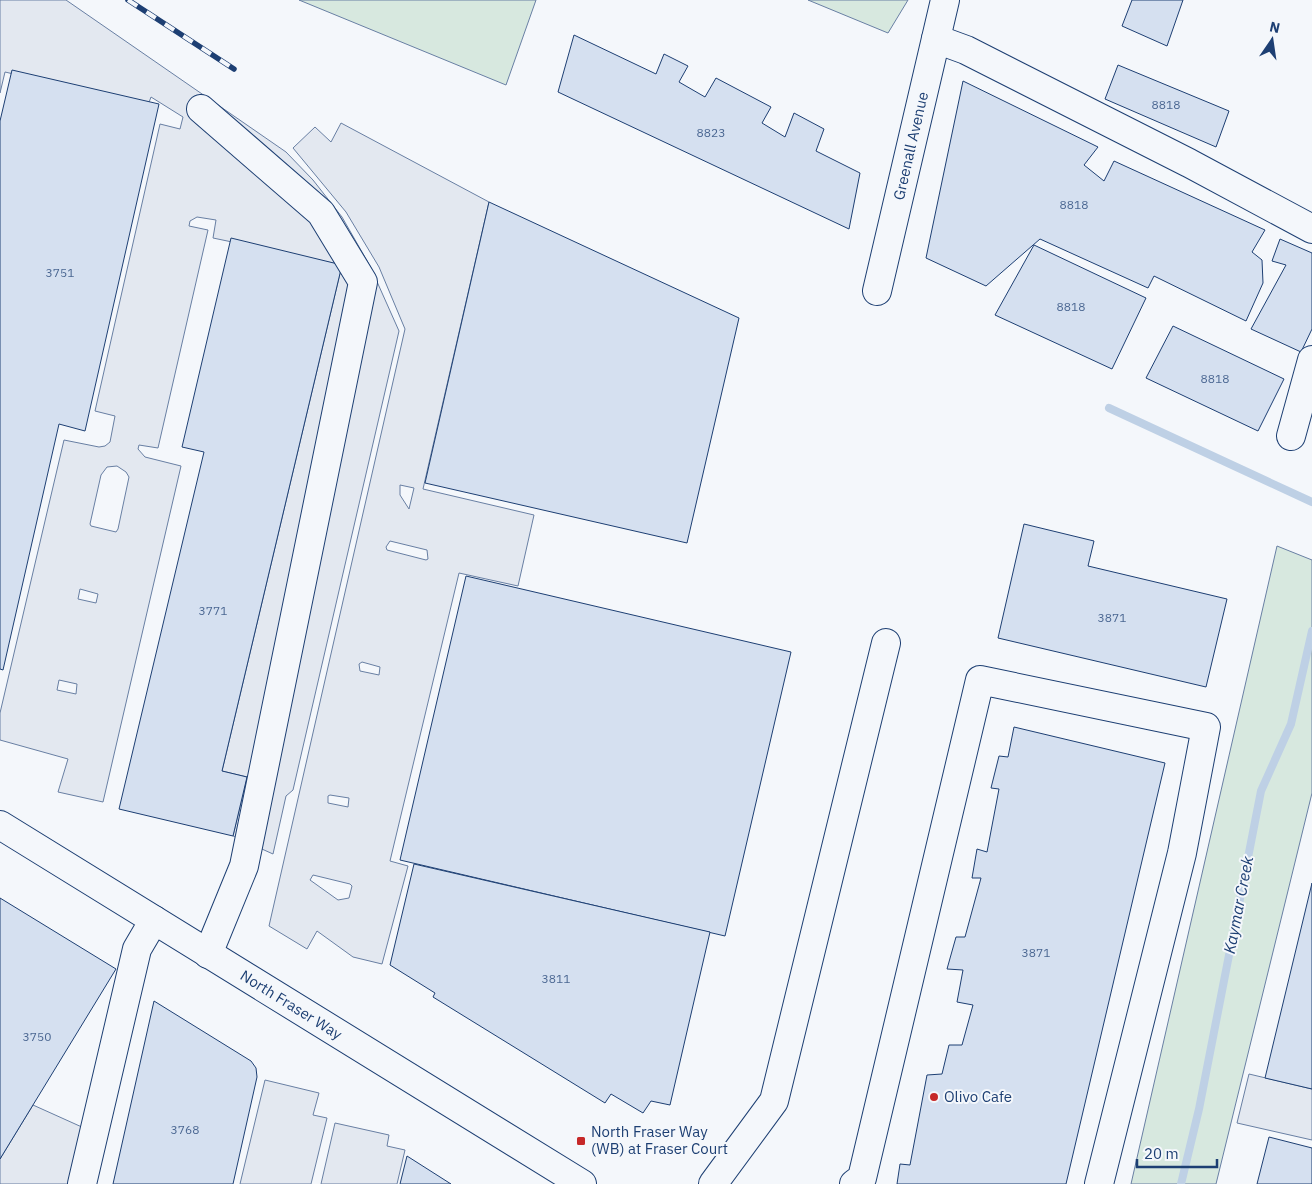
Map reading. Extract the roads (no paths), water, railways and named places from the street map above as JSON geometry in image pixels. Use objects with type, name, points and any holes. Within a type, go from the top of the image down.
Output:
[{"type":"street","name":"Greenall Avenue","points":[[877,291],[945,0]]},
{"type":"street","points":[[936,40],[966,50],[1181,159],[1312,229]]},
{"type":"street","points":[[201,109],[321,213],[363,282],[244,866],[208,954]]},
{"type":"street","points":[[1291,436],[1312,360]]},
{"type":"street","points":[[713,1184],[774,1101],[886,643]]},
{"type":"street","points":[[854,1184],[862,1178],[980,680],[1206,727],[1182,853],[1098,1184]]},
{"type":"street","name":"North Fraser Way","points":[[0,825],[582,1184]]},
{"type":"street","points":[[82,1184],[136,948],[154,920]]},
{"type":"waterway","points":[[1109,408],[1312,502]]},
{"type":"waterway","name":"Kaymar Creek","points":[[1181,1184],[1199,1109],[1261,791],[1291,724],[1312,631]]},
{"type":"railway","points":[[128,0],[234,69]]},
{"type":"place","name":"Olivo Cafe","points":[[934,1097]]},
{"type":"place","name":"North Fraser Way (WB) at Fraser Court","points":[[581,1141]]}]
